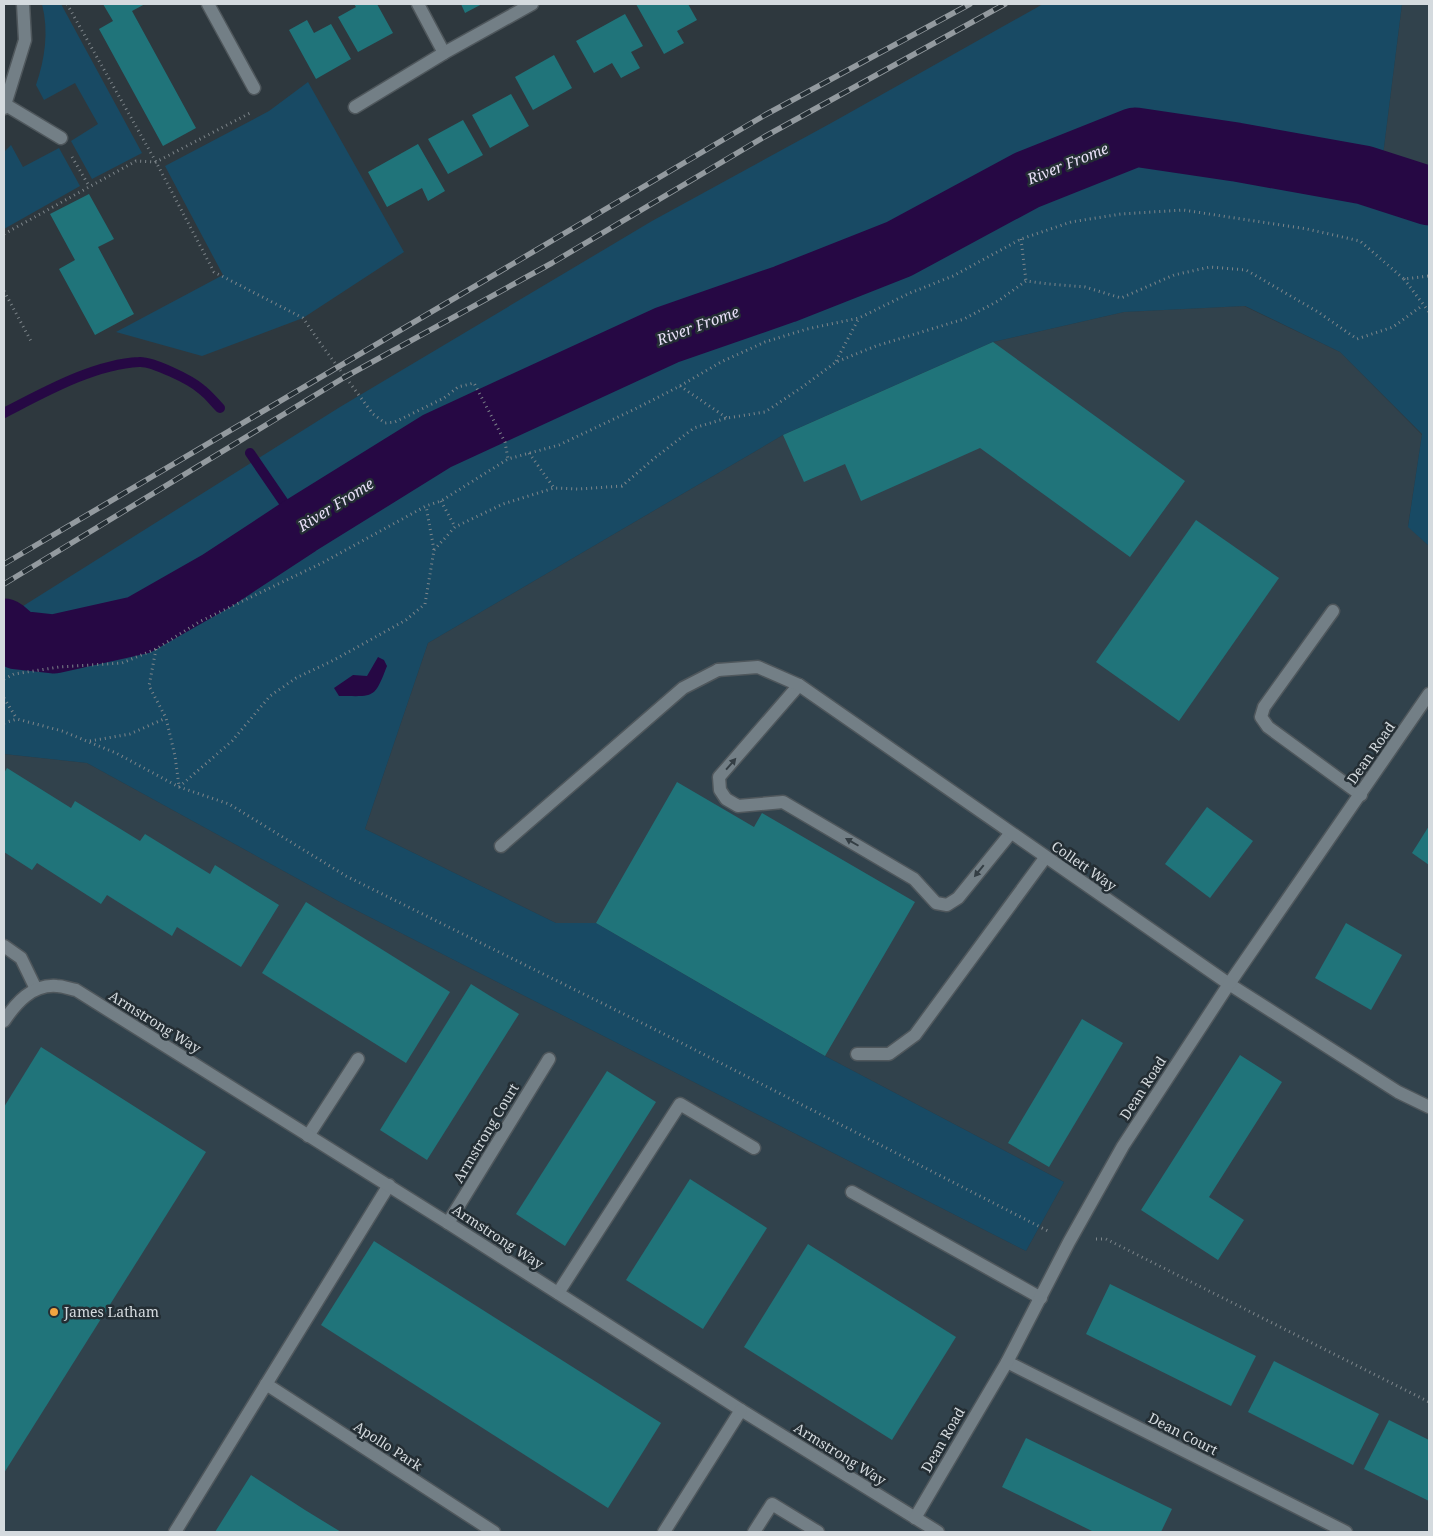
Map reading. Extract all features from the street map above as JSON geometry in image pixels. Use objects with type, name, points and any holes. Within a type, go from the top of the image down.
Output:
[{"type":"street","points":[[22,4],[25,40],[5,106],[61,138]]},
{"type":"street","points":[[208,4],[254,88]]},
{"type":"street","points":[[418,4],[444,54]]},
{"type":"street","points":[[355,108],[532,4]]},
{"type":"street","points":[[1333,611],[1264,707],[1261,717],[1268,726],[1360,795]]},
{"type":"street","name":"Collett Way","points":[[501,846],[684,688],[718,670],[758,667],[799,685],[1010,834],[1229,984],[1398,1092],[1429,1107]]},
{"type":"street","points":[[799,685],[719,777],[720,790],[726,799],[738,806],[783,802],[914,879],[936,903],[947,905],[958,898],[1010,834]]},
{"type":"street","name":"Dean Road","points":[[915,1518],[1007,1362],[1068,1242],[1123,1146],[1229,984],[1429,694]]},
{"type":"street","points":[[857,1054],[889,1054],[915,1035],[1046,858]]},
{"type":"street","points":[[4,946],[21,958],[36,989],[21,998],[4,1021]]},
{"type":"street","name":"Armstrong Way","points":[[36,989],[56,985],[76,990],[389,1185],[741,1410],[938,1532]]},
{"type":"street","name":"Armstrong Court","points":[[448,1223],[548,1058]]},
{"type":"street","points":[[308,1136],[358,1059]]},
{"type":"street","points":[[558,1293],[680,1104],[754,1148]]},
{"type":"street","points":[[175,1532],[389,1185]]},
{"type":"street","points":[[852,1192],[1041,1298]]},
{"type":"street","name":"Dean Court","points":[[1007,1362],[1346,1532]]},
{"type":"street","name":"Apollo Park","points":[[266,1384],[494,1532]]},
{"type":"street","points":[[664,1532],[741,1410]]},
{"type":"street","points":[[754,1532],[772,1504],[818,1532]]},
{"type":"path","points":[[67,4],[156,162],[214,272],[303,318],[362,400],[373,414],[385,423],[395,422],[444,398],[458,387],[474,383],[505,442],[508,459]]},
{"type":"path","points":[[4,234],[136,161],[156,162],[265,105],[254,88]]},
{"type":"path","points":[[61,138],[89,186]]},
{"type":"path","points":[[4,679],[14,674],[59,667],[122,663],[156,649],[199,622],[322,563],[426,506],[441,501],[508,459],[559,445],[680,386],[721,362],[765,342],[807,329],[859,318],[910,293],[952,276],[1021,239],[1072,222],[1121,214],[1183,210],[1307,229],[1360,241],[1404,279],[1429,312]]},
{"type":"path","points":[[1021,239],[1026,281]]},
{"type":"path","points":[[434,550],[455,528],[504,504],[554,488],[579,489],[622,486],[694,428],[727,418],[764,412],[836,362],[876,346],[964,319],[998,302],[1026,281],[1085,287],[1121,298],[1174,275],[1210,268],[1246,270],[1318,312],[1357,339],[1393,328],[1423,305]]},
{"type":"path","points":[[1404,279],[1429,276]]},
{"type":"path","points":[[4,290],[32,342]]},
{"type":"path","points":[[836,362],[859,318]]},
{"type":"path","points":[[680,386],[727,418]]},
{"type":"path","points":[[529,453],[554,488]]},
{"type":"path","points":[[441,501],[455,528]]},
{"type":"path","points":[[179,787],[232,741],[270,696],[296,678],[334,660],[406,620],[425,604],[434,550],[426,506]]},
{"type":"path","points":[[156,649],[149,686],[166,718],[175,756],[179,787]]},
{"type":"path","points":[[4,698],[18,720]]},
{"type":"path","points":[[89,742],[130,734],[166,718]]},
{"type":"path","points":[[4,723],[18,720],[62,731],[116,753],[179,787],[229,804],[346,876],[664,1034],[1068,1242],[1106,1239],[1429,1402]]},
{"type":"shaded area","points":[[42,4],[61,4],[142,153],[92,179],[71,141],[98,124],[75,83],[44,100],[36,85],[42,65],[46,35]]},
{"type":"shaded area","points":[[1043,4],[1402,4],[1382,163],[1429,177],[1429,546],[1408,527],[1422,434],[1340,352],[1245,306],[1124,312],[993,342],[783,435],[428,643],[365,829],[556,923],[596,923],[825,1056],[1064,1182],[1026,1251],[340,902],[87,763],[4,754],[4,618],[340,407],[652,221]]},
{"type":"shaded area","points":[[1402,4],[1429,4],[1429,177],[1382,163]]},
{"type":"shaded area","points":[[308,82],[404,252],[303,318],[202,356],[116,332],[223,275],[165,166],[269,111]]},
{"type":"shaded area","points":[[11,145],[23,167],[59,148],[80,186],[4,229],[4,152]]},
{"type":"shaded area","points":[[1244,306],[1340,352],[1422,435],[1408,526],[1429,546],[1429,1532],[4,1532],[4,754],[87,763],[340,902],[1026,1251],[1064,1182],[825,1056],[596,923],[556,923],[365,829],[428,643],[783,435],[993,342],[1124,312]]},
{"type":"shaded area","points":[[378,657],[384,660],[387,666],[379,685],[371,694],[339,696],[334,688],[353,675],[367,676]]},
{"type":"building","points":[[103,4],[145,4],[132,11],[196,128],[163,146],[99,29],[113,21]]},
{"type":"building","points":[[354,4],[377,4],[393,33],[358,52],[338,17],[356,7]]},
{"type":"building","points":[[461,4],[482,4],[465,13]]},
{"type":"building","points":[[636,4],[688,4],[697,20],[677,31],[684,43],[664,54]]},
{"type":"building","points":[[625,14],[643,46],[631,52],[640,68],[621,78],[612,63],[594,73],[576,41]]},
{"type":"building","points":[[307,20],[314,33],[331,24],[351,59],[316,79],[289,30]]},
{"type":"building","points":[[554,55],[572,88],[533,110],[515,77]]},
{"type":"building","points":[[511,94],[529,126],[490,148],[472,115]]},
{"type":"building","points":[[463,120],[483,155],[448,174],[428,139]]},
{"type":"building","points":[[418,144],[445,191],[428,201],[422,188],[387,207],[368,172]]},
{"type":"building","points":[[89,194],[114,239],[98,247],[134,314],[95,335],[59,269],[75,260],[50,214]]},
{"type":"building","points":[[993,342],[1185,481],[1130,557],[980,448],[861,501],[845,464],[804,482],[783,435]]},
{"type":"building","points":[[1196,520],[1279,578],[1179,721],[1096,662]]},
{"type":"building","points":[[7,768],[71,808],[75,801],[140,841],[145,834],[210,874],[215,865],[279,905],[241,967],[177,927],[172,936],[107,895],[101,904],[37,863],[32,870],[4,852],[4,773]]},
{"type":"building","points":[[677,782],[754,827],[762,813],[915,902],[825,1056],[596,923]]},
{"type":"building","points":[[1207,807],[1253,841],[1210,898],[1165,864]]},
{"type":"building","points":[[1429,826],[1429,865],[1412,853]]},
{"type":"building","points":[[306,902],[450,992],[406,1063],[262,973]]},
{"type":"building","points":[[1346,923],[1402,955],[1371,1010],[1315,978]]},
{"type":"building","points":[[471,984],[519,1014],[427,1160],[380,1130]]},
{"type":"building","points":[[1082,1019],[1123,1043],[1049,1167],[1008,1143]]},
{"type":"building","name":"James Latham","points":[[41,1047],[206,1152],[4,1473],[4,1107]]},
{"type":"building","points":[[1240,1055],[1282,1082],[1209,1197],[1244,1220],[1218,1260],[1141,1210]]},
{"type":"building","points":[[607,1071],[656,1102],[565,1246],[516,1214]]},
{"type":"building","points":[[690,1179],[767,1228],[703,1329],[626,1280]]},
{"type":"building","points":[[374,1241],[661,1423],[608,1508],[321,1325]]},
{"type":"building","points":[[808,1244],[956,1337],[892,1440],[744,1347]]},
{"type":"building","points":[[1110,1284],[1256,1356],[1231,1406],[1086,1334]]},
{"type":"building","points":[[1274,1361],[1379,1414],[1353,1465],[1248,1412]]},
{"type":"building","points":[[1389,1420],[1429,1440],[1429,1501],[1364,1469]]},
{"type":"building","points":[[1026,1438],[1172,1509],[1161,1532],[1094,1532],[1002,1487]]},
{"type":"building","points":[[251,1475],[305,1510],[341,1532],[215,1532]]},
{"type":"waterway","name":"River Frome","points":[[4,628],[18,640],[54,644],[139,625],[218,580],[300,526],[437,441],[667,335],[785,294],[899,249],[1027,180],[1135,137],[1236,152],[1364,175],[1429,196]]},
{"type":"waterway","points":[[4,413],[87,374],[104,368],[139,362],[162,368],[189,381],[204,391],[220,408]]},
{"type":"waterway","points":[[250,453],[300,526]]},
{"type":"waterway","points":[[4,650],[18,640]]},
{"type":"railway","points":[[4,564],[765,115],[970,4]]},
{"type":"railway","points":[[4,584],[345,377],[552,263],[764,137],[1005,4]]},
{"type":"place","name":"James Latham","points":[[54,1312]]}]
